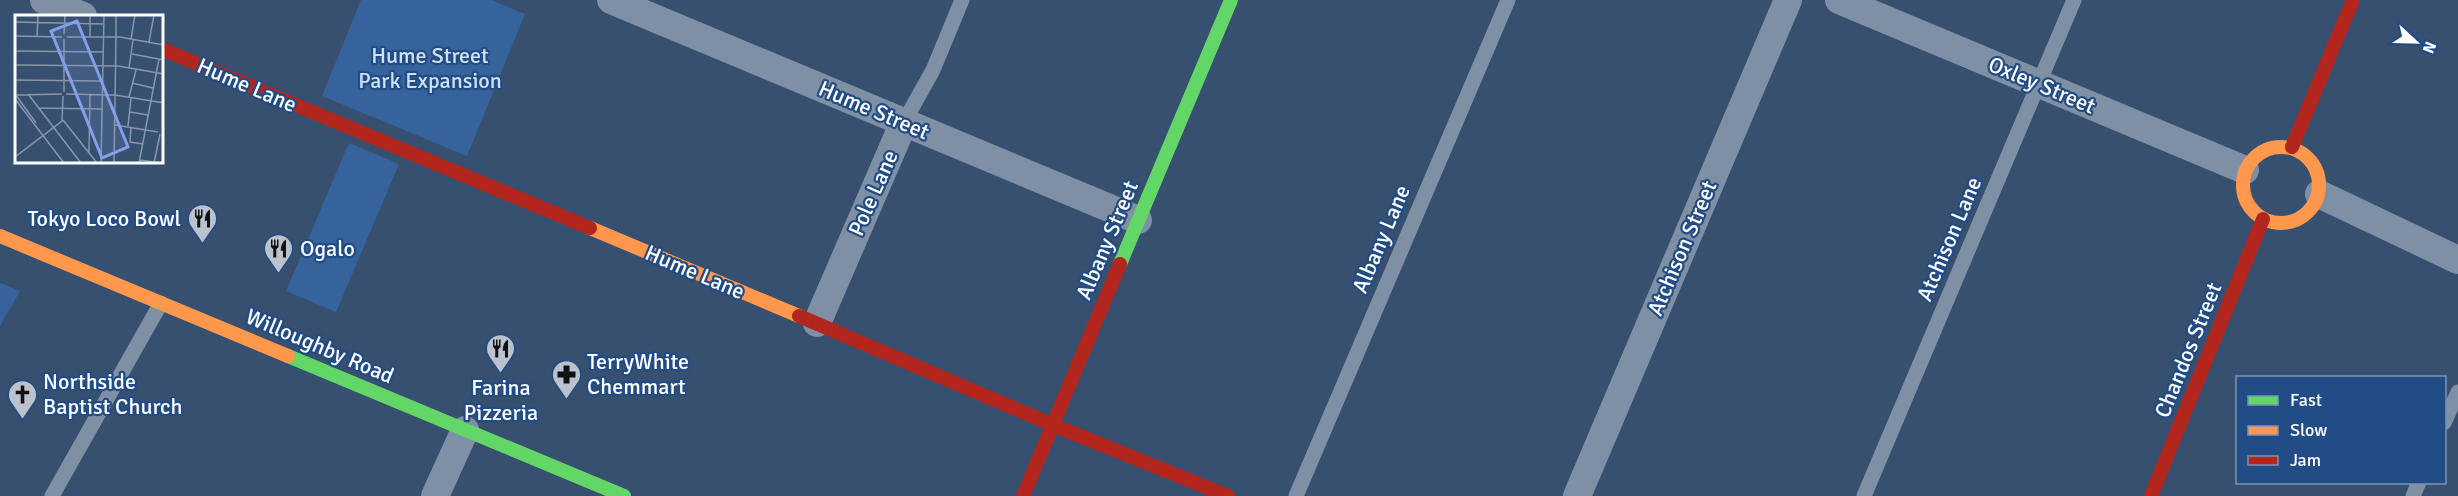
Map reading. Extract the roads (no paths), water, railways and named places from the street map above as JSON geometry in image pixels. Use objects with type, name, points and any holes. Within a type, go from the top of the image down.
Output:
[{"type":"street","points":[[44,0],[82,15]]},
{"type":"street","name":"Hume Street","points":[[611,0],[1138,220]]},
{"type":"street","name":"Albany Street","points":[[1023,496],[1231,0]]},
{"type":"street","name":"Atchison Street","points":[[1577,496],[1788,0]]},
{"type":"street","name":"Oxley Street","points":[[1839,0],[2245,170]]},
{"type":"street","points":[[2292,147],[2353,0]]},
{"type":"street","name":"Hume Lane","points":[[164,50],[817,323],[1053,425],[1228,496]]},
{"type":"street","name":"Pole Lane","points":[[817,323],[904,122]]},
{"type":"street","points":[[2292,147],[2311,160],[2320,182],[2319,194],[2306,214],[2297,220],[2286,223],[2263,219],[2247,204],[2243,193],[2245,170],[2259,153],[2269,148],[2292,147]]},
{"type":"street","points":[[2319,194],[2458,260]]},
{"type":"street","name":"Chandos Street","points":[[2151,496],[2263,219]]},
{"type":"street","name":"Willoughby Road","points":[[0,236],[624,496]]},
{"type":"street","points":[[435,496],[465,430]]},
{"type":"lane","name":"Pole Lane","points":[[904,122],[933,70],[962,0]]},
{"type":"lane","name":"Albany Lane","points":[[1296,496],[1508,0]]},
{"type":"lane","name":"Atchison Lane","points":[[1864,496],[2074,0]]},
{"type":"lane","points":[[52,496],[161,303]]},
{"type":"lane","points":[[2446,421],[2458,392]]},
{"type":"place","name":"Tokyo Loco Bowl","points":[[202,244]]},
{"type":"place","name":"Ogalo","points":[[279,274]]},
{"type":"place","name":"Farina Pizzeria","points":[[501,374]]},
{"type":"place","name":"TerryWhite Chemmart","points":[[566,400]]},
{"type":"place","name":"Northside Baptist Church","points":[[22,420]]},
{"type":"park label","name":"Hume Street Park Expansion","points":[[430,68]]}]
